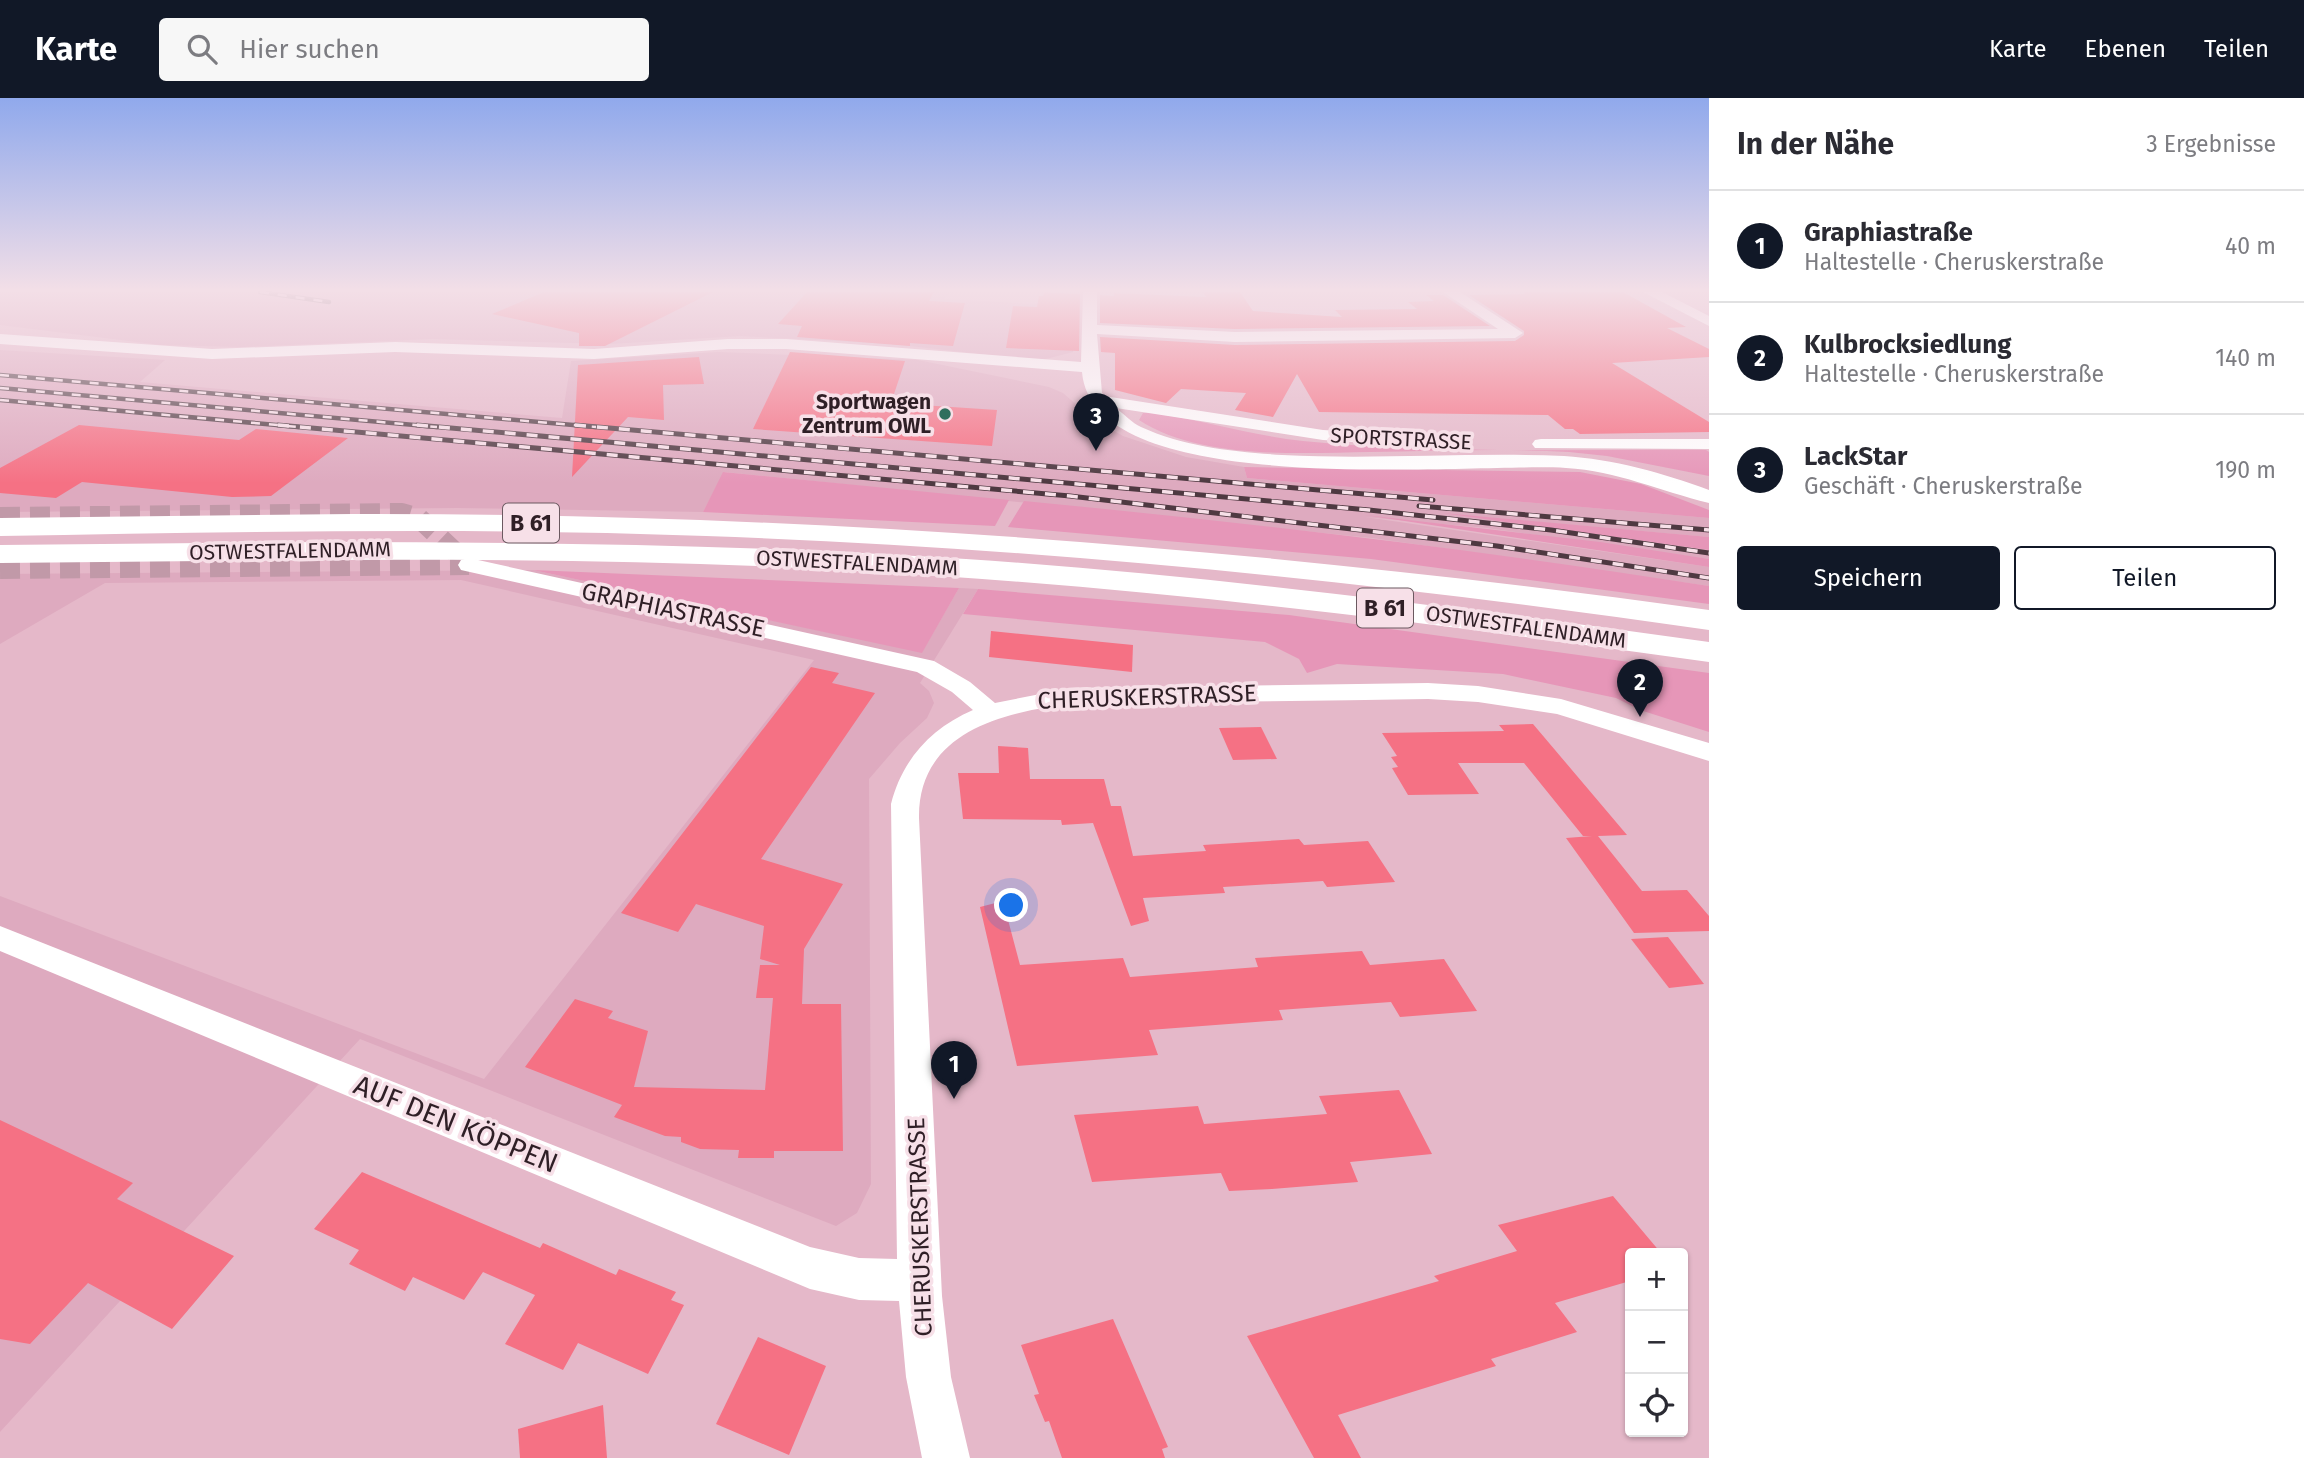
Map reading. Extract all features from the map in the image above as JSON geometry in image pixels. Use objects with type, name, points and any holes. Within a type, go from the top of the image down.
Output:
[{"type":"highway","name":"OSTWESTFALENDAMM","points":[[0,527],[455,522],[743,528],[1060,561],[1264,593],[1480,619],[1709,652]]},
{"type":"highway","name":"OSTWESTFALENDAMM","points":[[0,554],[521,551],[865,562],[1266,564],[1709,620]]},
{"type":"street","name":"SPORTSTRASSE","points":[[935,355],[981,361],[1066,382],[1092,384],[1136,404],[1323,435],[1483,444],[1709,444]]},
{"type":"street","points":[[1091,355],[1092,384],[1108,414],[1155,439],[1228,456],[1304,461],[1565,462],[1643,474],[1709,497]]},
{"type":"street","name":"GRAPHIASTRASSE","points":[[469,565],[925,666],[961,687],[988,710]]},
{"type":"street","name":"CHERUSKERSTRASSE","points":[[946,1458],[936,1422],[925,1356],[919,1281],[905,803],[915,771],[931,750],[988,710],[1022,701],[1071,696],[1441,691],[1519,699],[1561,707],[1709,752]]},
{"type":"street","name":"AUF DEN KÖPPEN","points":[[0,938],[810,1268],[859,1279],[919,1281]]},
{"type":"shaded area","points":[[0,355],[90,355],[165,360],[140,382],[562,418],[571,361],[661,355],[805,355],[918,360],[1049,387],[1063,393],[1093,419],[1123,436],[1186,457],[1244,467],[1247,478],[1709,518],[1709,537],[1471,516],[1709,550],[1709,559],[1487,528],[1365,517],[1709,567],[1709,586],[1372,538],[724,472],[703,512],[457,508],[0,512]]},
{"type":"shaded area","points":[[993,355],[1060,355],[1042,360]]},
{"type":"shaded area","points":[[1152,412],[1246,432],[1353,445],[1504,450],[1706,450],[1709,452],[1709,476],[1607,456],[1569,452],[1494,450],[1282,453],[1220,448],[1164,433],[1139,420],[1143,413]]},
{"type":"shaded area","points":[[1244,467],[1580,472],[1641,484],[1709,510],[1709,518],[1247,478]]},
{"type":"shaded area","points":[[723,472],[1009,500],[995,526],[703,512]]},
{"type":"shaded area","points":[[1024,501],[1367,538],[1624,573],[1709,586],[1709,604],[1371,559],[1008,527]]},
{"type":"shaded area","points":[[1442,513],[1709,537],[1709,550]]},
{"type":"shaded area","points":[[1365,515],[1600,542],[1709,559],[1709,567]]},
{"type":"shaded area","points":[[533,570],[922,652],[959,588],[978,589],[920,683],[929,691],[934,703],[927,718],[900,743],[869,779],[871,1184],[857,1213],[836,1226],[360,1039],[0,1432],[0,896],[484,1079],[814,660],[461,580],[105,583],[0,644],[0,574]]},
{"type":"shaded area","points":[[533,570],[959,588],[922,653]]},
{"type":"shaded area","points":[[978,589],[1289,615],[1709,673],[1709,732],[1640,710],[1616,698],[1503,674],[1337,664],[1307,673],[1299,659],[1265,642],[963,614]]},
{"type":"building","points":[[788,355],[834,355],[905,361],[891,403],[997,410],[992,446],[753,429]]},
{"type":"building","points":[[1115,355],[1709,355],[1612,363],[1709,422],[1709,432],[1580,434],[1573,429],[1565,429],[1548,415],[1319,412],[1297,374],[1273,417],[1235,410],[1246,393],[1181,389],[1166,403],[1115,390]]},
{"type":"building","points":[[699,357],[704,384],[663,385],[664,420],[628,417],[572,477],[578,365]]},
{"type":"building","points":[[79,425],[239,440],[256,429],[348,438],[271,496],[232,497],[82,482],[56,498],[0,493],[0,468]]},
{"type":"building","points":[[991,631],[1133,645],[1132,672],[989,657]]},
{"type":"building","points":[[811,667],[839,673],[832,683],[875,693],[761,859],[843,884],[804,949],[802,1004],[841,1004],[843,1151],[774,1151],[774,1158],[738,1158],[739,1150],[700,1149],[681,1142],[681,1137],[665,1136],[614,1117],[622,1105],[525,1067],[575,999],[613,1011],[608,1018],[648,1031],[634,1087],[765,1090],[773,998],[756,998],[760,965],[780,965],[760,959],[764,926],[696,904],[678,932],[621,913]]},
{"type":"building","points":[[1533,724],[1627,835],[1598,836],[1642,891],[1687,890],[1709,916],[1709,931],[1634,933],[1566,838],[1592,836],[1583,836],[1524,763],[1458,763],[1479,794],[1408,795],[1392,768],[1398,767],[1391,757],[1397,756],[1382,733],[1504,731],[1499,725]]},
{"type":"building","points":[[1261,727],[1277,759],[1233,760],[1219,728]]},
{"type":"building","points":[[998,746],[1028,748],[1030,779],[1104,779],[1111,806],[1121,806],[1133,856],[1206,851],[1203,845],[1299,839],[1304,845],[1368,841],[1395,882],[1327,887],[1323,881],[1223,887],[1225,893],[1143,898],[1149,921],[1131,926],[1093,823],[1062,825],[1061,820],[963,819],[958,773],[999,773]]},
{"type":"building","points":[[1003,901],[1020,965],[1123,958],[1130,977],[1258,967],[1255,958],[1362,951],[1370,965],[1444,959],[1477,1011],[1400,1017],[1391,1002],[1279,1010],[1283,1020],[1149,1030],[1158,1055],[1017,1066],[980,907]]},
{"type":"building","points":[[1668,937],[1704,984],[1669,988],[1631,939]]},
{"type":"building","points":[[1399,1090],[1432,1154],[1350,1162],[1358,1182],[1272,1189],[1229,1191],[1221,1173],[1092,1182],[1074,1115],[1198,1106],[1204,1124],[1327,1114],[1319,1096]]},
{"type":"building","points":[[0,1120],[133,1183],[117,1199],[234,1256],[172,1329],[88,1283],[30,1344],[0,1339]]},
{"type":"building","points":[[362,1172],[540,1248],[543,1243],[616,1275],[619,1269],[676,1292],[671,1300],[684,1305],[648,1374],[578,1343],[563,1370],[505,1344],[535,1295],[483,1272],[464,1300],[413,1277],[405,1291],[349,1264],[359,1250],[314,1229]]},
{"type":"building","points":[[1613,1196],[1657,1248],[1625,1248],[1625,1282],[1555,1303],[1577,1332],[1491,1359],[1496,1366],[1338,1415],[1361,1458],[1314,1458],[1247,1336],[1439,1281],[1434,1276],[1517,1251],[1498,1225]]},
{"type":"building","points":[[1113,1319],[1168,1447],[1162,1449],[1165,1458],[1062,1458],[1049,1421],[1045,1422],[1034,1395],[1039,1394],[1021,1345]]},
{"type":"building","points":[[758,1337],[826,1366],[789,1455],[716,1424]]},
{"type":"building","points":[[603,1405],[607,1458],[520,1458],[518,1429]]},
{"type":"tunnel","points":[[0,517],[402,513],[419,518],[469,565],[0,569]]},
{"type":"railway","points":[[0,375],[596,427]]},
{"type":"railway","points":[[0,388],[437,427]]},
{"type":"railway","points":[[0,400],[299,427]]},
{"type":"railway","points":[[278,425],[1070,496],[1497,546],[1709,578]]},
{"type":"railway","points":[[417,425],[1369,510],[1551,530],[1709,553]]},
{"type":"railway","points":[[575,425],[1433,500]]},
{"type":"railway","points":[[1419,506],[1709,530]]},
{"type":"place","name":"Sportwagen Zentrum OWL","points":[[945,414]]},
{"type":"place","name":"LackStar","points":[[1096,451]]},
{"type":"place","name":"Kulbrocksiedlung","points":[[1640,717]]},
{"type":"place","name":"Graphiastraße","points":[[954,1099]]}]
